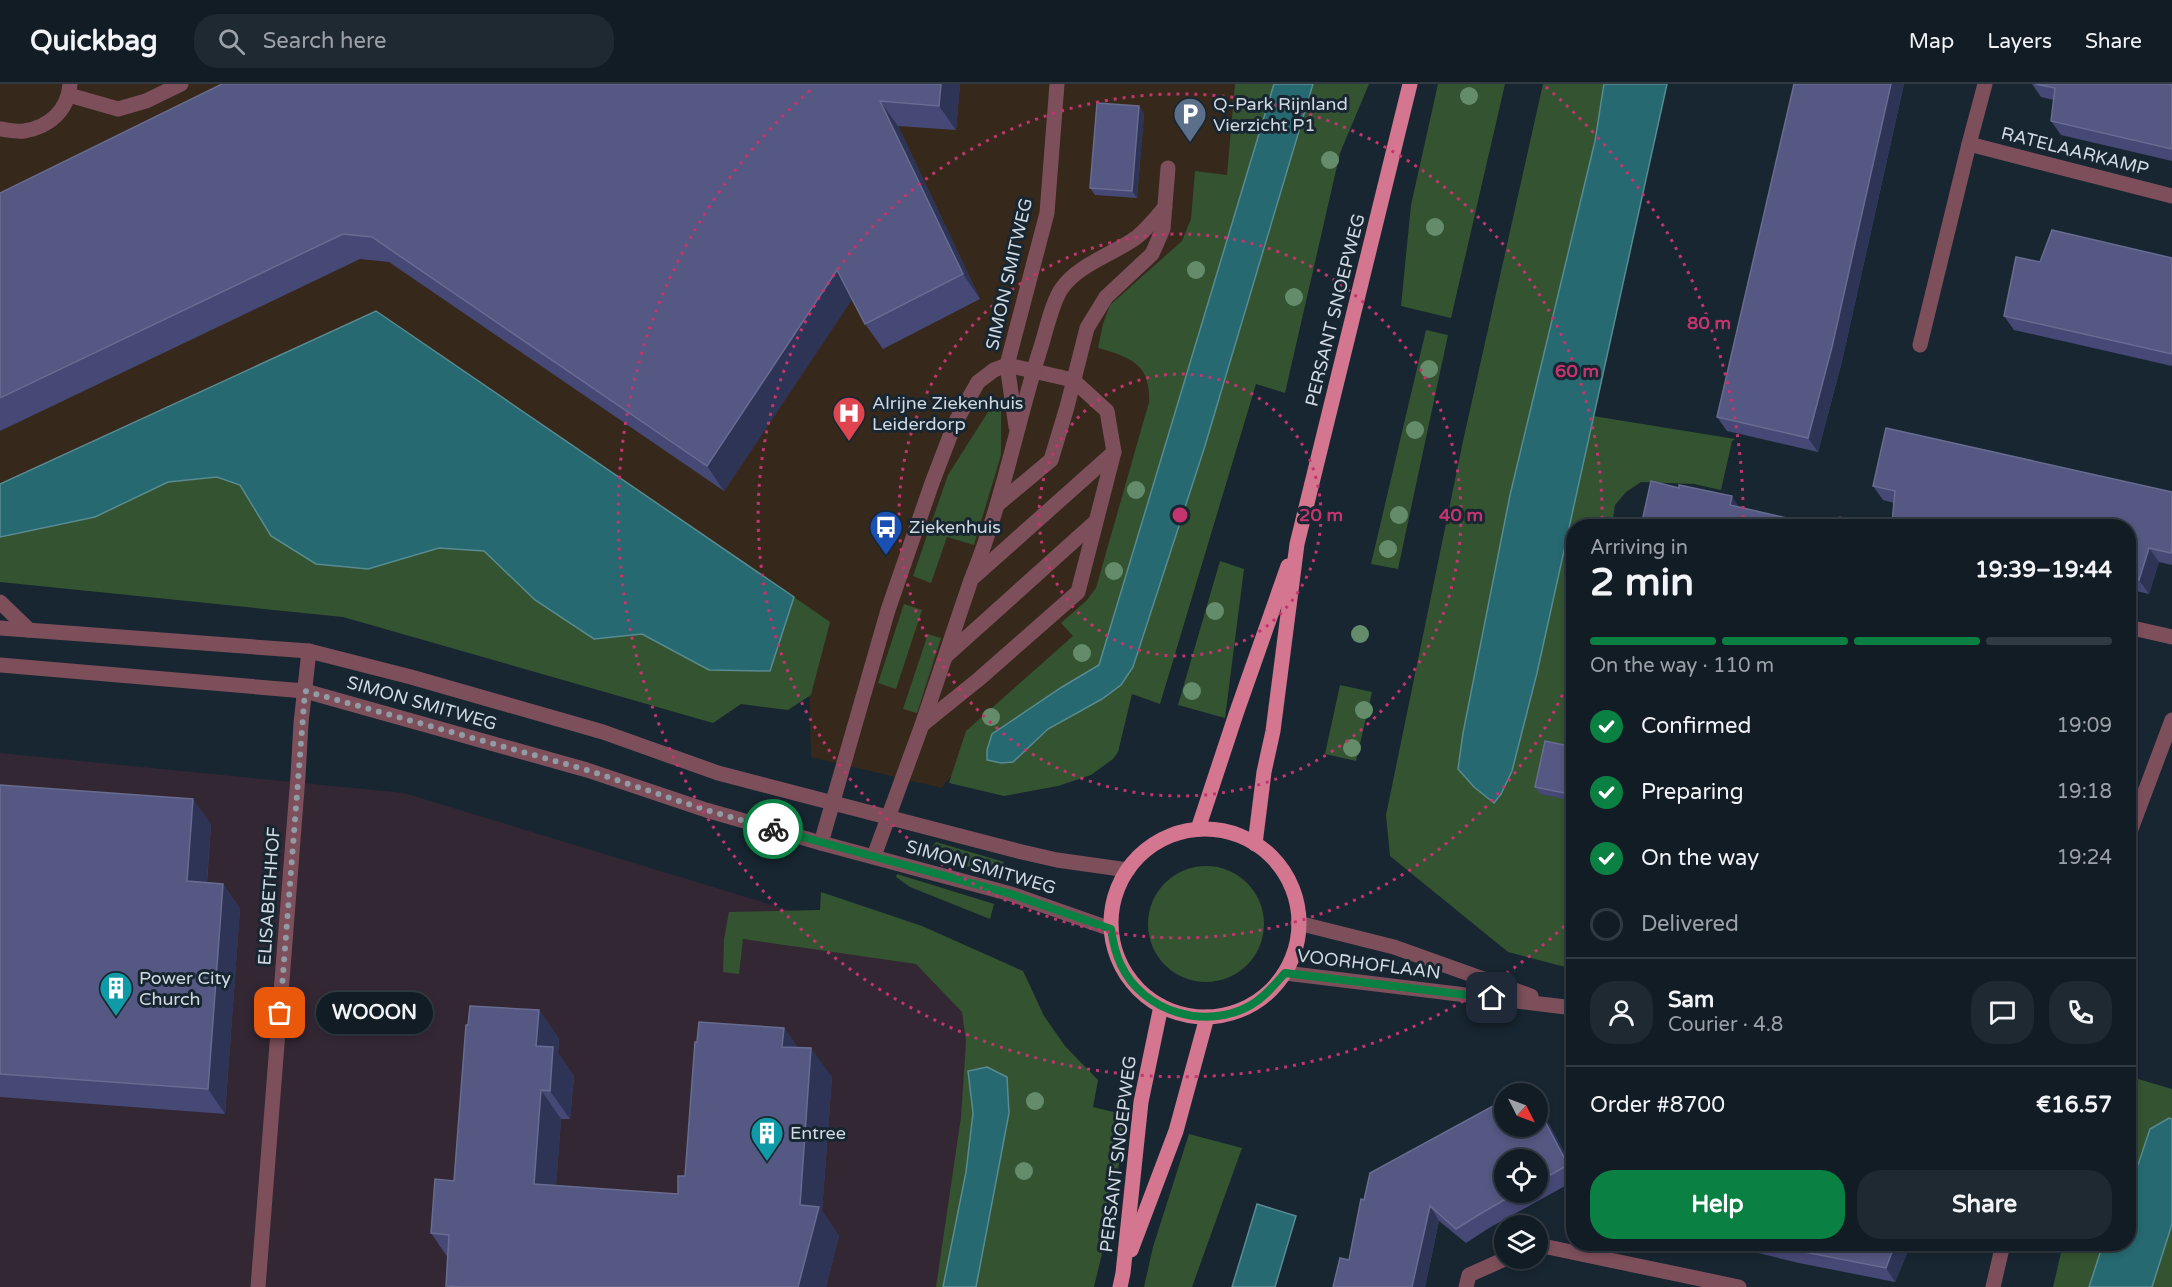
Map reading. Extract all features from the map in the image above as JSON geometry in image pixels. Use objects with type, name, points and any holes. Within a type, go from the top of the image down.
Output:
[{"type":"main road","name":"PERSANT SNOEPWEG","points":[[1198,829],[1236,714],[1297,544],[1410,84]]},
{"type":"main road","name":"PERSANT SNOEPWEG","points":[[1255,844],[1264,772],[1273,731],[1297,544]]},
{"type":"main road","points":[[1198,829],[1220,830],[1239,835],[1255,844],[1270,855],[1282,870],[1291,887],[1296,904],[1298,923],[1292,957],[1285,973],[1252,1005],[1230,1013],[1207,1017],[1191,1016],[1161,1006],[1145,996],[1131,982],[1118,957],[1111,929],[1112,908],[1117,888],[1128,870],[1142,854],[1160,841],[1180,832],[1198,829]]},
{"type":"main road","name":"PERSANT SNOEPWEG","points":[[1121,1280],[1141,1102],[1161,1006]]},
{"type":"main road","name":"PERSANT SNOEPWEG","points":[[1121,1280],[1176,1131],[1207,1017]]},
{"type":"street","points":[[0,129],[24,131],[54,120],[69,90],[118,109],[146,101],[181,84]]},
{"type":"street","name":"SIMON SMITWEG","points":[[1017,433],[1007,365],[1047,213],[1057,84]]},
{"type":"street","points":[[1920,345],[1985,84]]},
{"type":"street","name":"RATELAARKAMP","points":[[1969,144],[2172,196]]},
{"type":"street","points":[[997,505],[1051,460],[1087,327],[1106,297],[1152,254],[1162,229],[1168,168]]},
{"type":"street","name":"SIMON SMITWEG","points":[[874,856],[922,725],[997,505],[1034,371],[1060,290],[1070,278],[1136,237],[1165,207]]},
{"type":"street","name":"SIMON SMITWEG","points":[[821,843],[888,610],[955,423],[978,382],[994,369],[1007,365],[1034,371]]},
{"type":"street","points":[[922,725],[979,679],[1078,592],[1114,452],[1107,411],[1073,380],[1034,371]]},
{"type":"street","name":"SIMON SMITWEG","points":[[971,580],[1114,452]]},
{"type":"street","points":[[944,658],[1095,523]]},
{"type":"street","points":[[0,602],[29,630]]},
{"type":"street","name":"SIMON SMITWEG","points":[[0,628],[309,651],[411,677],[603,732],[718,773],[1056,860],[1128,870]]},
{"type":"street","points":[[2136,629],[2172,637]]},
{"type":"street","name":"ELISABETHHOF","points":[[258,1287],[309,651]]},
{"type":"street","name":"SIMON SMITWEG","points":[[0,664],[305,691],[587,770],[706,810],[1011,894],[1111,929]]},
{"type":"street","points":[[2136,816],[2172,720]]},
{"type":"street","name":"VOORHOFLAAN","points":[[1298,923],[1394,947],[1556,1005]]},
{"type":"street","name":"VOORHOFLAAN","points":[[1285,973],[1566,1007]]},
{"type":"street","points":[[1548,1247],[1566,1251]]},
{"type":"street","points":[[1567,1251],[1739,1287]]},
{"type":"street","points":[[1994,1287],[2002,1251]]},
{"type":"street","points":[[1466,1287],[1469,1275],[1494,1264]]},
{"type":"shaded area","name":"Alrijne Ziekenhuis Leiderdorp","points":[[0,84],[1257,84],[1098,615],[942,788],[811,757],[808,618],[0,494]]},
{"type":"shaded area","points":[[1235,84],[1274,84],[1099,666],[1062,687],[992,734],[987,759],[1013,762],[1048,729],[1074,713],[1133,667],[1204,449],[1313,84],[1369,84],[1340,153],[1285,393],[1256,384],[1160,704],[1132,694],[1118,752],[1113,759],[1091,775],[1058,786],[1004,796],[949,783],[966,731],[1073,636],[1061,623],[1087,600],[1096,588],[1149,402],[1146,379],[1136,364],[1120,355],[1098,348],[1103,324],[1110,305],[1182,241],[1191,219],[1195,171],[1227,175]]},
{"type":"shaded area","points":[[1274,84],[1313,84],[1204,449],[1133,667],[1121,685],[1102,699],[1048,729],[1013,762],[1001,763],[987,760],[987,750],[992,734],[1099,665]]},
{"type":"shaded area","points":[[1438,84],[1505,84],[1451,318],[1401,306],[1411,205]]},
{"type":"shaded area","points":[[1543,84],[1604,84],[1595,141],[1537,673],[1566,540],[1566,967],[1508,952],[1390,856],[1386,815],[1463,441]]},
{"type":"shaded area","points":[[1604,84],[1667,84],[1571,519],[1566,519],[1566,542],[1537,673],[1512,771],[1494,803],[1474,787],[1458,769],[1463,733],[1510,495],[1595,141]]},
{"type":"shaded area","points":[[376,311],[794,597],[770,671],[709,670],[642,634],[594,639],[535,600],[484,551],[439,548],[368,569],[316,564],[271,536],[240,485],[217,477],[168,482],[95,517],[0,537],[0,484]]},
{"type":"shaded area","points":[[1426,330],[1448,335],[1398,569],[1371,564]]},
{"type":"shaded area","points":[[995,401],[1001,402],[1001,455],[974,545],[947,537],[931,583],[913,576],[948,475]]},
{"type":"shaded area","points":[[1593,416],[1735,439],[1732,441],[1721,490],[1694,484],[1641,482],[1626,492],[1615,505],[1613,519],[1571,519]]},
{"type":"shaded area","points":[[217,477],[240,485],[271,536],[368,569],[439,548],[485,551],[535,600],[594,639],[642,634],[709,670],[770,671],[794,597],[830,622],[811,695],[788,710],[741,704],[713,723],[343,617],[0,582],[0,537],[95,517],[168,482]]},
{"type":"shaded area","points":[[1220,561],[1244,569],[1225,718],[1178,705]]},
{"type":"shaded area","points":[[904,604],[922,610],[896,689],[878,683]]},
{"type":"shaded area","points":[[928,634],[941,638],[917,713],[903,709]]},
{"type":"shaded area","points":[[1340,685],[1372,692],[1356,761],[1325,754]]},
{"type":"shaded area","points":[[0,753],[404,793],[959,962],[1010,984],[1009,1287],[0,1287]]},
{"type":"shaded area","points":[[936,842],[1004,862],[1001,878],[949,858],[932,847]]},
{"type":"shaded area","points":[[1206,866],[1228,870],[1247,883],[1260,902],[1264,924],[1260,946],[1247,965],[1228,978],[1206,982],[1184,978],[1165,965],[1152,946],[1148,924],[1152,902],[1165,883],[1184,870]]},
{"type":"shaded area","points":[[897,874],[994,904],[990,919],[910,887],[896,877]]},
{"type":"shaded area","points":[[821,892],[922,926],[1023,971],[1044,1016],[1065,1046],[1098,1080],[1093,1107],[1126,1115],[1112,1212],[1094,1287],[976,1287],[1009,1113],[968,1072],[973,1113],[966,1172],[943,1287],[936,1287],[961,1117],[966,1042],[962,1012],[916,964],[743,939],[739,974],[723,972],[724,939],[729,912],[820,910]]},
{"type":"shaded area","points":[[987,1067],[1007,1077],[1009,1113],[976,1287],[943,1287],[966,1172],[973,1113],[968,1071]]},
{"type":"shaded area","points":[[2136,1078],[2172,1089],[2172,1119],[2169,1118],[2150,1129],[2138,1165],[2136,1165]]},
{"type":"shaded area","points":[[2169,1118],[2172,1119],[2172,1224],[2152,1287],[2089,1287],[2101,1251],[2136,1251],[2136,1168],[2150,1129]]},
{"type":"shaded area","points":[[1189,1134],[1242,1148],[1192,1287],[1144,1287],[1153,1247]]},
{"type":"shaded area","points":[[1257,1204],[1296,1216],[1275,1287],[1232,1287]]},
{"type":"shaded area","points":[[2172,1224],[2172,1287],[2152,1287]]},
{"type":"shaded area","points":[[2061,1251],[2101,1251],[2089,1287],[2053,1287]]},
{"type":"building","points":[[222,84],[941,84],[939,106],[880,101],[963,274],[865,324],[837,270],[707,466],[372,237],[343,234],[0,398],[0,193]]},
{"type":"building","points":[[1794,84],[1891,84],[1832,347],[1808,438],[1717,417]]},
{"type":"building","points":[[2035,84],[2172,84],[2172,149],[2051,121],[2055,88]]},
{"type":"building","points":[[1097,103],[1139,106],[1132,191],[1090,188]]},
{"type":"building","points":[[2052,230],[2172,258],[2172,354],[2004,316],[2016,257],[2040,262]]},
{"type":"building","points":[[1886,428],[2172,492],[2171,553],[2149,548],[2139,580],[2136,579],[2136,519],[1892,519],[1895,491],[1873,486]]},
{"type":"building","points":[[1651,481],[1732,496],[1730,505],[1791,519],[1643,519]]},
{"type":"building","points":[[1545,741],[1566,745],[1566,793],[1535,787]]},
{"type":"building","name":"Power City Church","points":[[0,785],[193,799],[187,881],[223,884],[208,1089],[0,1074]]},
{"type":"building","name":"Entree","points":[[470,1006],[539,1010],[536,1046],[553,1047],[550,1091],[541,1090],[534,1184],[678,1194],[678,1176],[685,1176],[695,1042],[697,1042],[699,1022],[784,1028],[782,1047],[811,1048],[800,1205],[819,1207],[798,1287],[446,1286],[449,1235],[431,1233],[435,1179],[454,1181],[466,1025],[468,1025]]},
{"type":"building","points":[[1494,1105],[1494,1137],[1548,1137],[1548,1127],[1566,1161],[1566,1166],[1548,1176],[1548,1149],[1494,1149],[1494,1203],[1499,1203],[1456,1229],[1430,1206],[1412,1287],[1333,1287],[1340,1258],[1349,1260],[1361,1199],[1364,1200],[1370,1173]]},
{"type":"building","points":[[1799,1251],[1892,1251],[1886,1268]]},
{"type":"way so far","points":[[280,1013],[305,691],[587,770],[706,810],[773,829]]},
{"type":"place","name":"Q-Park Rijnland Vierzicht P1","points":[[1190,143]]},
{"type":"place","name":"Alrijne Ziekenhuis Leiderdorp","points":[[849,442]]},
{"type":"place","name":"Ziekenhuis","points":[[886,556]]},
{"type":"place","name":"WOOON","points":[[280,1013]]},
{"type":"place","name":"Power City Church","points":[[116,1017]]},
{"type":"place","name":"Entree","points":[[767,1162]]},
{"type":"route","points":[[773,829],[949,879],[1011,894],[1111,929],[1114,948],[1131,982],[1145,996],[1161,1006],[1191,1016],[1207,1017],[1230,1013],[1252,1005],[1285,973],[1492,998]]}]
